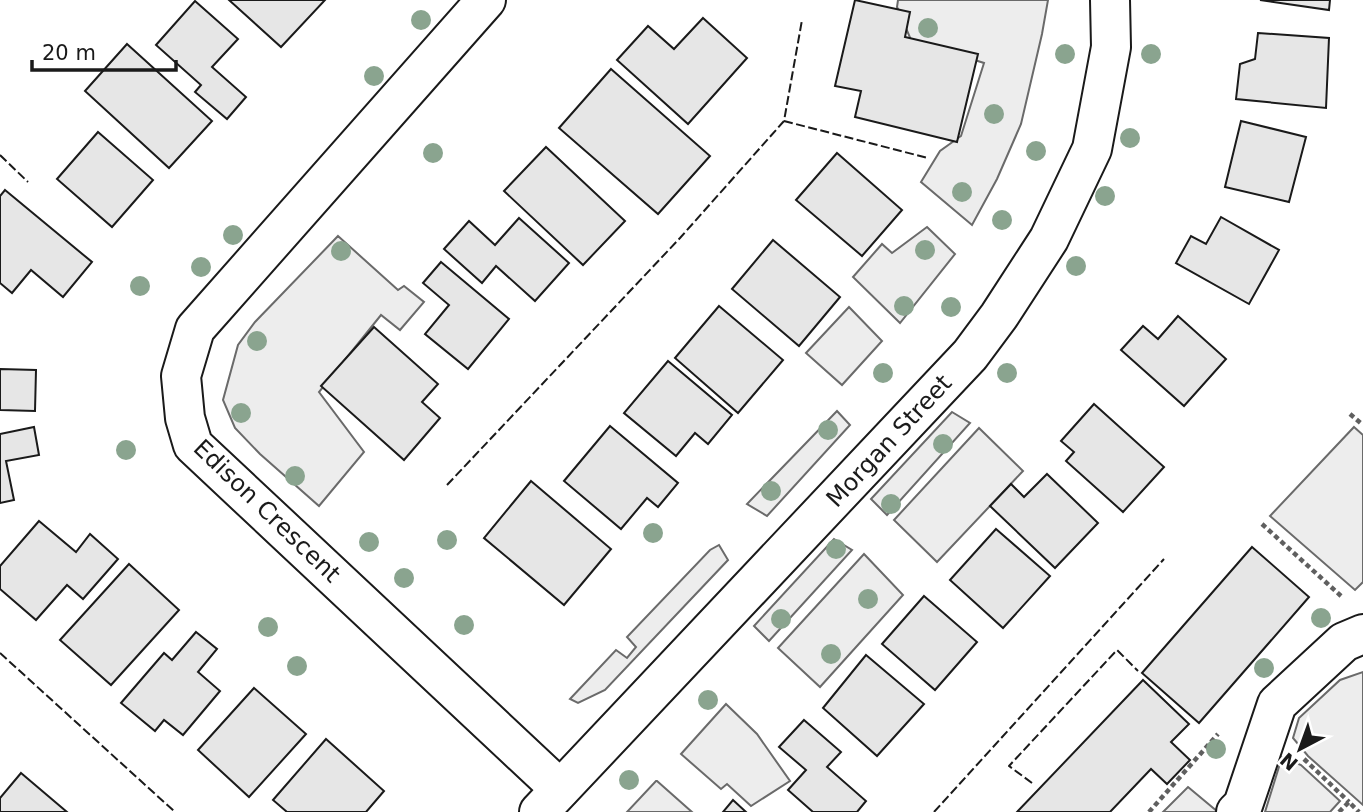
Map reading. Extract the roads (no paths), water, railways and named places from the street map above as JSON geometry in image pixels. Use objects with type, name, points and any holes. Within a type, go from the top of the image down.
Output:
[{"type":"street","name":"Edison Crescent","points":[[486,0],[195,329],[181,376],[185,418],[193,445],[550,801]]},
{"type":"street","name":"Morgan Street","points":[[550,801],[970,355],[999,316],[1049,239],[1092,149],[1111,47],[1110,0]]},
{"type":"street","points":[[1236,812],[1243,805],[1277,704],[1344,642],[1363,634]]}]
